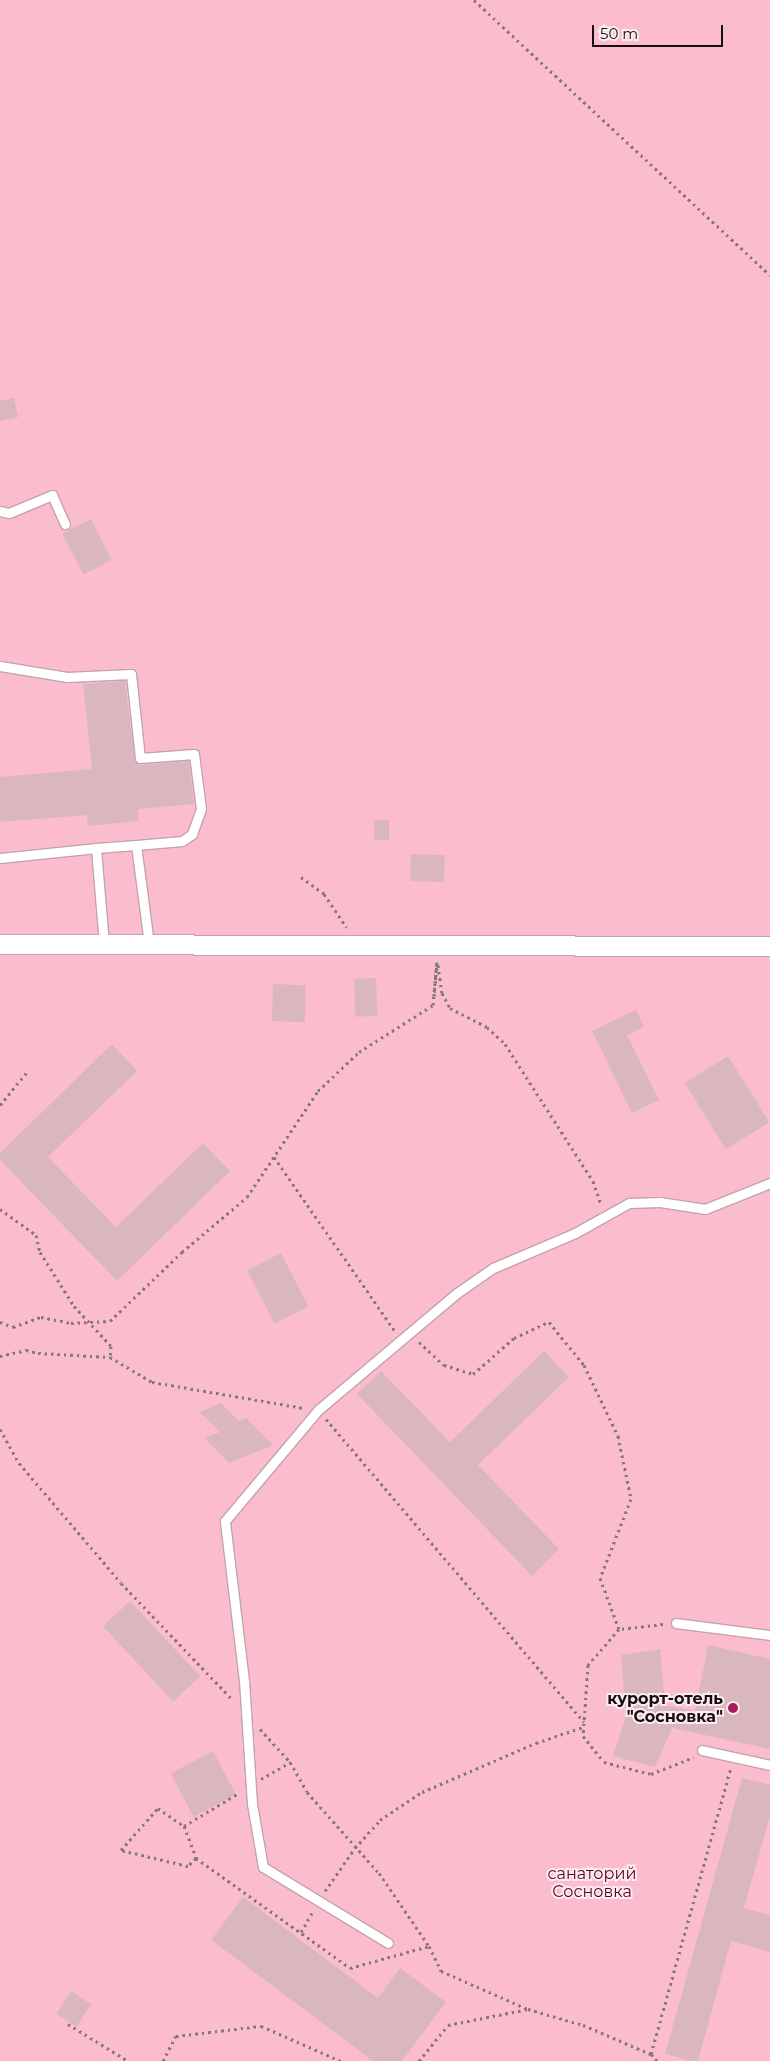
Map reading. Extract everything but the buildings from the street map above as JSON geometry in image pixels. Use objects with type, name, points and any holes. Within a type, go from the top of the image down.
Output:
[{"type":"street","points":[[0,944],[357,945],[437,952],[770,946]]},
{"type":"lane","points":[[0,511],[10,513],[52,495],[65,524]]},
{"type":"lane","points":[[0,666],[67,677],[131,674],[140,758],[194,754],[201,809],[192,834],[182,841],[0,858]]},
{"type":"lane","points":[[136,845],[149,944]]},
{"type":"lane","points":[[96,848],[104,944]]},
{"type":"lane","points":[[388,1943],[263,1867],[250,1786],[246,1714],[225,1521],[318,1410],[457,1293],[493,1268],[575,1233],[629,1203],[660,1202],[705,1209],[770,1183]]},
{"type":"lane","points":[[676,1622],[770,1635]]},
{"type":"lane","points":[[702,1750],[770,1765]]},
{"type":"path","points":[[474,0],[770,275]]},
{"type":"path","points":[[300,877],[324,894],[357,945]]},
{"type":"path","points":[[0,1322],[13,1327],[42,1317],[72,1323],[110,1321],[182,1252],[247,1196],[318,1091],[359,1052],[433,1005],[437,952]]},
{"type":"path","points":[[434,996],[437,952]]},
{"type":"path","points":[[437,952],[442,993],[450,1008],[487,1028],[505,1044],[593,1181],[604,1210],[609,1214]]},
{"type":"path","points":[[0,1105],[27,1072]]},
{"type":"path","points":[[274,1157],[402,1339]]},
{"type":"path","points":[[0,1209],[36,1235],[40,1252],[88,1322],[111,1346],[110,1357]]},
{"type":"path","points":[[410,1333],[444,1364],[473,1374],[514,1338],[549,1322],[584,1365],[618,1436],[631,1499],[600,1578],[619,1629]]},
{"type":"path","points":[[0,1356],[26,1350],[38,1353],[110,1357],[152,1382],[318,1410],[584,1722]]},
{"type":"path","points":[[0,1429],[19,1463],[121,1583],[290,1762],[307,1792],[338,1824],[355,1848],[380,1873],[429,1946],[441,1971],[528,2009],[583,2025],[651,2054],[657,2061]]},
{"type":"path","points":[[676,1622],[619,1629],[588,1665],[583,1736],[604,1762],[651,1774],[690,1759],[702,1750]]},
{"type":"path","points":[[334,1876],[355,1848],[380,1820],[422,1792],[536,1743],[584,1728]]},
{"type":"path","points":[[651,2054],[734,1757]]},
{"type":"path","points":[[184,1826],[290,1762]]},
{"type":"path","points":[[196,1858],[188,1866],[176,1865],[121,1850],[158,1808],[184,1826],[196,1858],[350,1968],[429,1946]]},
{"type":"path","points":[[419,2061],[448,2026],[528,2009]]},
{"type":"path","points":[[68,2024],[128,2061]]},
{"type":"path","points":[[163,2061],[176,2036],[261,2026],[341,2061]]},
{"type":"green space","name":"санаторий Сосновка","points":[[0,0],[770,0],[770,2061],[0,2061]]},
{"type":"place","name":"курорт-отель \"Сосновка\"","points":[[733,1708]]}]
